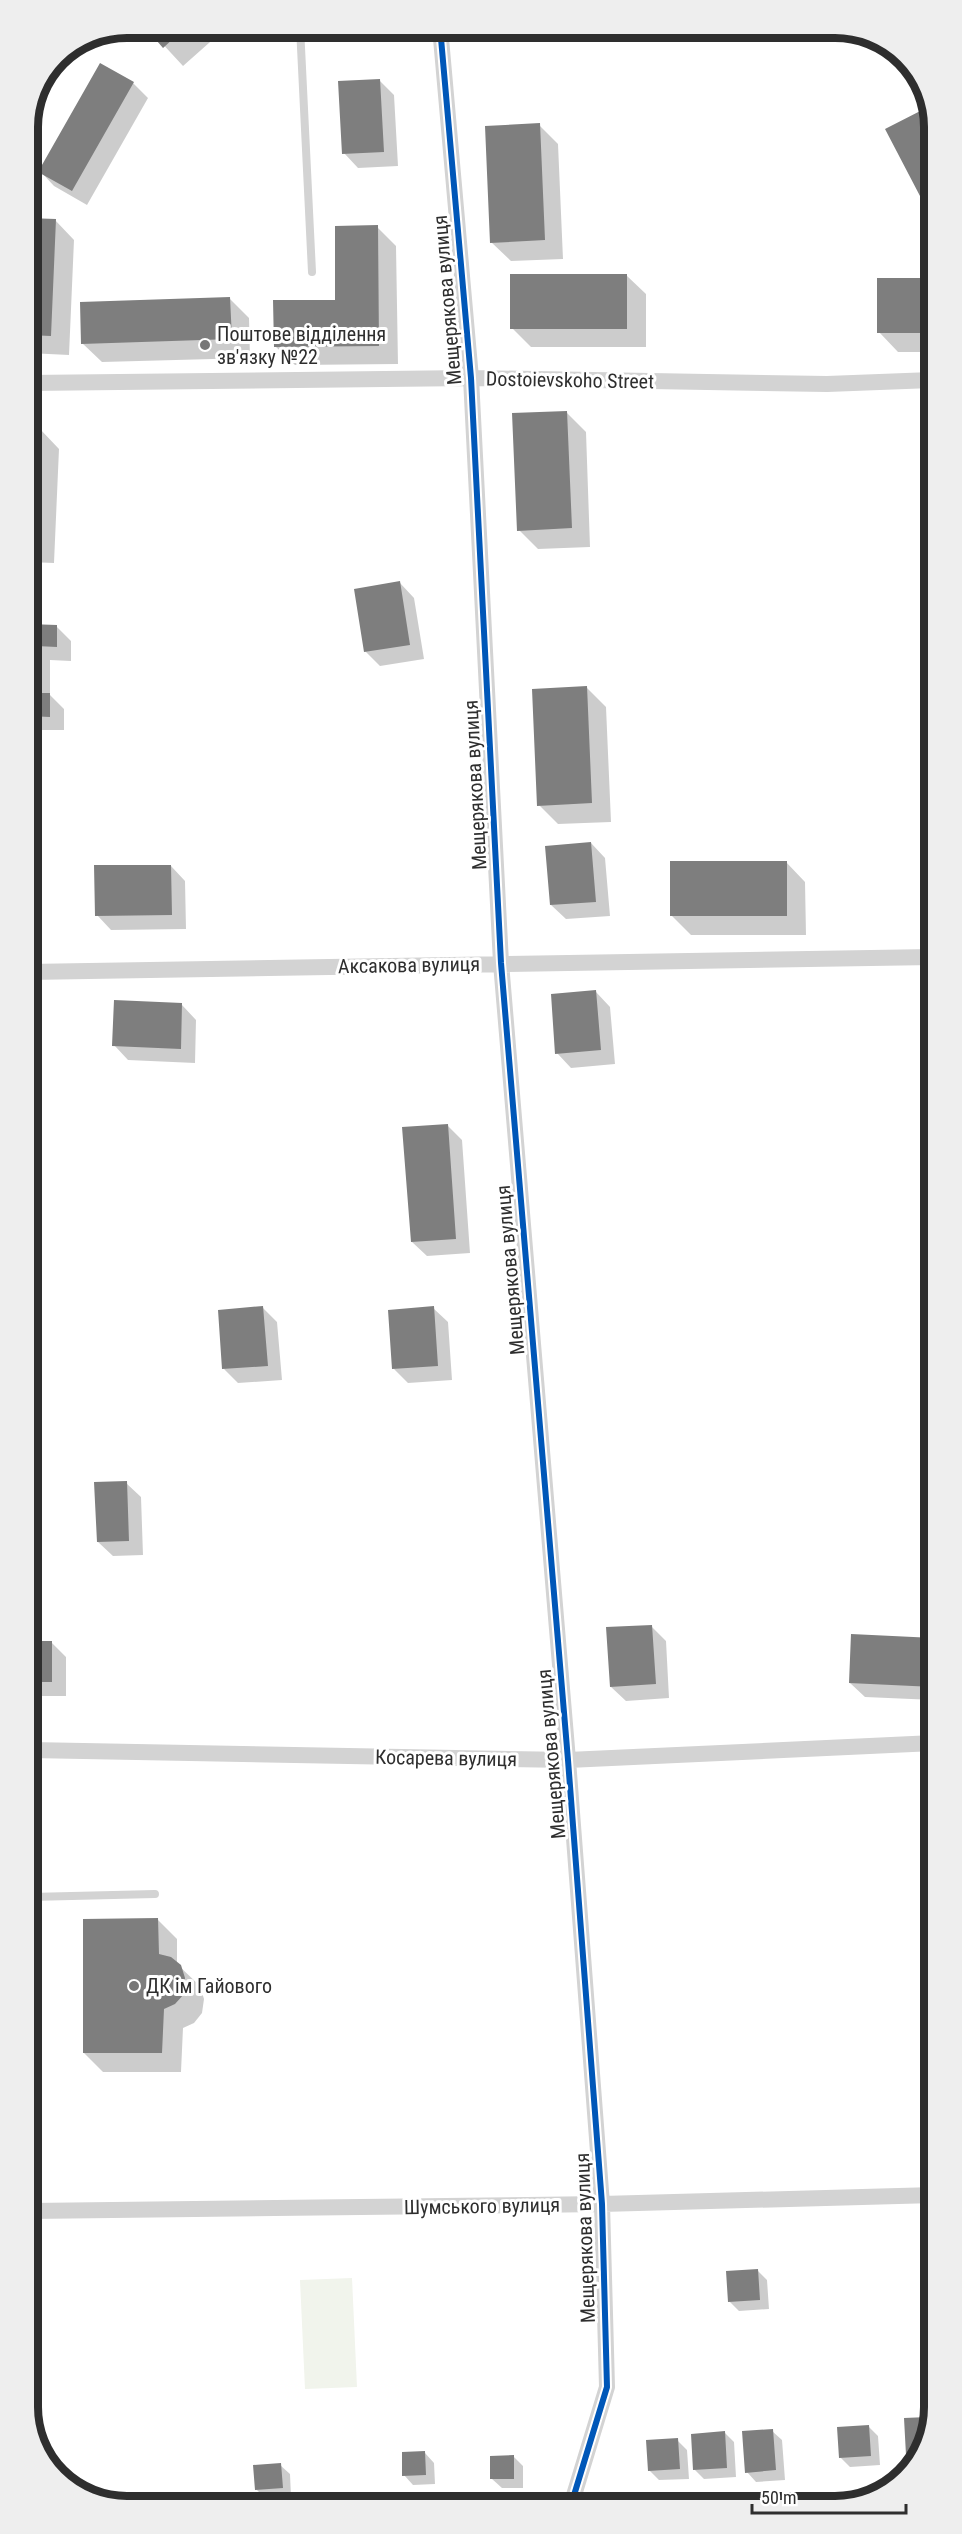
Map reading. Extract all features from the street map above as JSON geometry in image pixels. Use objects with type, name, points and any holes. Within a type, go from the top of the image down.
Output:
[{"type":"street","name":"Мещерякова вулиця","points":[[441,38],[471,378],[501,963],[568,1760],[602,2204],[607,2387],[575,2496]]},
{"type":"street","name":"Dostoievskoho Street","points":[[38,383],[471,378],[828,384],[924,380]]},
{"type":"street","name":"Аксакова вулиця","points":[[38,972],[924,957]]},
{"type":"street","name":"Косарева вулиця","points":[[38,1750],[568,1760],[924,1743]]},
{"type":"street","name":"Шумського вулиця","points":[[38,2211],[602,2204],[924,2195]]},
{"type":"lane","points":[[301,38],[312,272]]},
{"type":"lane","points":[[38,1898],[155,1894]]},
{"type":"shaded area","points":[[352,2278],[357,2387],[305,2389],[300,2280]]},
{"type":"building","points":[[154,38],[174,38],[163,48]]},
{"type":"building","points":[[100,63],[134,82],[72,191],[38,172]]},
{"type":"building","points":[[380,79],[384,152],[342,154],[338,81]]},
{"type":"building","points":[[923,110],[924,204],[885,129]]},
{"type":"building","points":[[540,123],[545,240],[490,243],[485,126]]},
{"type":"building","points":[[38,218],[56,219],[51,336],[38,335]]},
{"type":"building","points":[[378,225],[379,346],[274,347],[273,300],[335,300],[335,226]]},
{"type":"building","points":[[510,274],[627,274],[627,329],[510,329]]},
{"type":"building","points":[[877,278],[924,278],[924,333],[877,333]]},
{"type":"building","points":[[230,297],[232,339],[81,344],[80,302]]},
{"type":"building","points":[[567,411],[572,528],[517,531],[512,413]]},
{"type":"building","points":[[38,428],[41,428],[38,486]]},
{"type":"building","points":[[400,581],[410,645],[364,652],[354,589]]},
{"type":"building","points":[[38,624],[57,625],[57,647],[38,646]]},
{"type":"building","points":[[587,686],[592,803],[537,806],[532,689]]},
{"type":"building","points":[[38,693],[50,693],[50,717],[38,716]]},
{"type":"building","points":[[591,842],[596,902],[550,905],[545,846]]},
{"type":"building","points":[[670,861],[787,861],[787,916],[670,916]]},
{"type":"building","points":[[94,865],[171,865],[172,915],[95,916]]},
{"type":"building","points":[[596,990],[601,1050],[555,1054],[551,994]]},
{"type":"building","points":[[114,1000],[182,1003],[181,1049],[112,1046]]},
{"type":"building","points":[[448,1124],[456,1239],[411,1242],[402,1127]]},
{"type":"building","points":[[263,1306],[268,1366],[222,1369],[218,1310]]},
{"type":"building","points":[[434,1306],[438,1366],[392,1369],[388,1310]]},
{"type":"building","points":[[127,1481],[129,1541],[97,1542],[94,1482]]},
{"type":"building","points":[[652,1625],[656,1684],[610,1687],[606,1627]]},
{"type":"building","points":[[851,1634],[924,1638],[924,1687],[849,1683]]},
{"type":"building","points":[[38,1641],[52,1641],[52,1682],[38,1682]]},
{"type":"building","name":"ДК ім Гайового","points":[[158,1918],[159,1954],[171,1957],[181,1965],[185,1978],[184,1994],[175,2004],[164,2009],[162,2053],[83,2053],[83,1919]]},
{"type":"building","points":[[758,2269],[760,2300],[728,2302],[726,2271]]},
{"type":"building","points":[[923,2417],[920,2436],[911,2455],[906,2455],[904,2418]]},
{"type":"building","points":[[869,2425],[871,2456],[839,2458],[837,2427]]},
{"type":"building","points":[[773,2429],[776,2470],[745,2473],[742,2431]]},
{"type":"building","points":[[725,2431],[727,2468],[693,2470],[691,2434]]},
{"type":"building","points":[[678,2438],[680,2469],[648,2471],[646,2440]]},
{"type":"building","points":[[425,2451],[426,2475],[402,2476],[402,2452]]},
{"type":"building","points":[[514,2455],[514,2479],[490,2479],[490,2456]]},
{"type":"building","points":[[281,2463],[283,2488],[255,2490],[253,2465]]},
{"type":"cycle path","points":[[441,38],[471,378],[501,963],[568,1760],[602,2204],[607,2387],[574,2496]]},
{"type":"place","name":"Поштове відділення зв'язку №22","points":[[205,345]]},
{"type":"place","name":"ДК ім Гайового","points":[[134,1986]]}]
